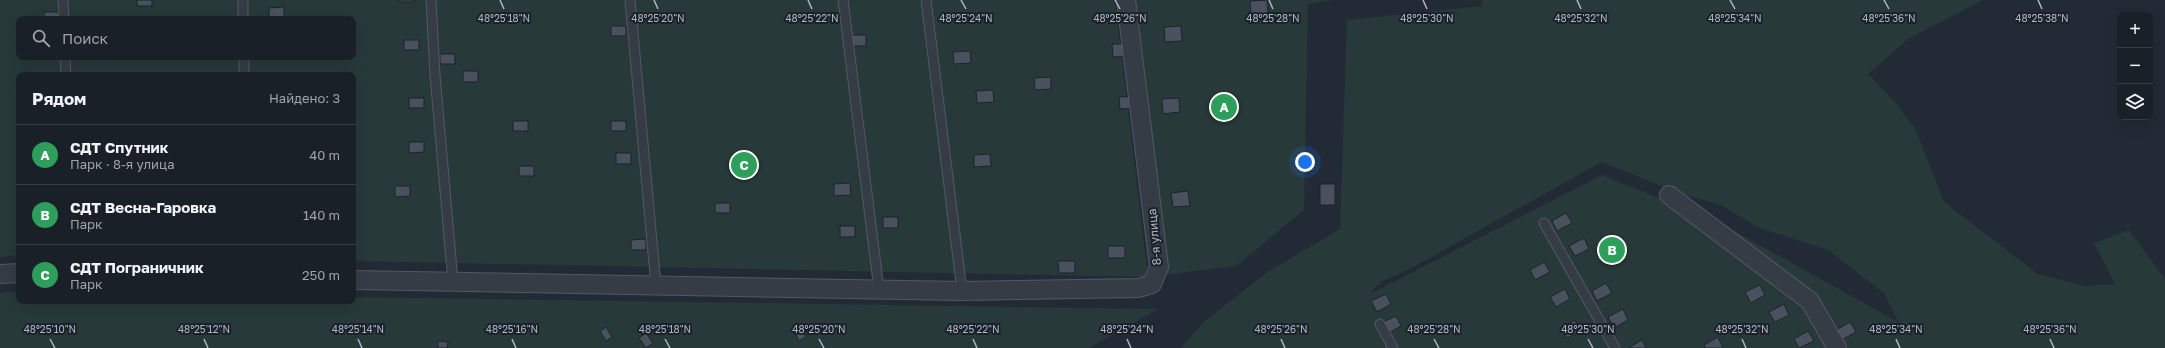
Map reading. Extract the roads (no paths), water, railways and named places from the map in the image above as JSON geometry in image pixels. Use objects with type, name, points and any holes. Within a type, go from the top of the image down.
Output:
[{"type":"street","name":"8-я улица","points":[[962,291],[1139,288],[1152,284],[1159,267],[1126,0]]},
{"type":"street","points":[[1669,195],[1810,301],[1835,347]]},
{"type":"street","points":[[0,274],[16,273]]},
{"type":"street","points":[[356,280],[962,291]]},
{"type":"lane","points":[[63,0],[64,16]]},
{"type":"lane","points":[[243,0],[243,16]]},
{"type":"lane","points":[[431,0],[435,75],[453,282]]},
{"type":"lane","points":[[630,0],[656,286]]},
{"type":"lane","points":[[843,0],[879,290]]},
{"type":"lane","points":[[926,0],[962,291]]},
{"type":"lane","points":[[65,60],[66,72]]},
{"type":"lane","points":[[244,60],[244,72]]},
{"type":"lane","points":[[1544,223],[1615,348]]},
{"type":"lane","points":[[1380,324],[1393,348]]},
{"type":"place","name":"СДТ Спутник","points":[[1224,107]]},
{"type":"place","name":"СДТ Пограничник","points":[[744,165]]},
{"type":"place","name":"СДТ Весна-Гаровка","points":[[1612,250]]}]
